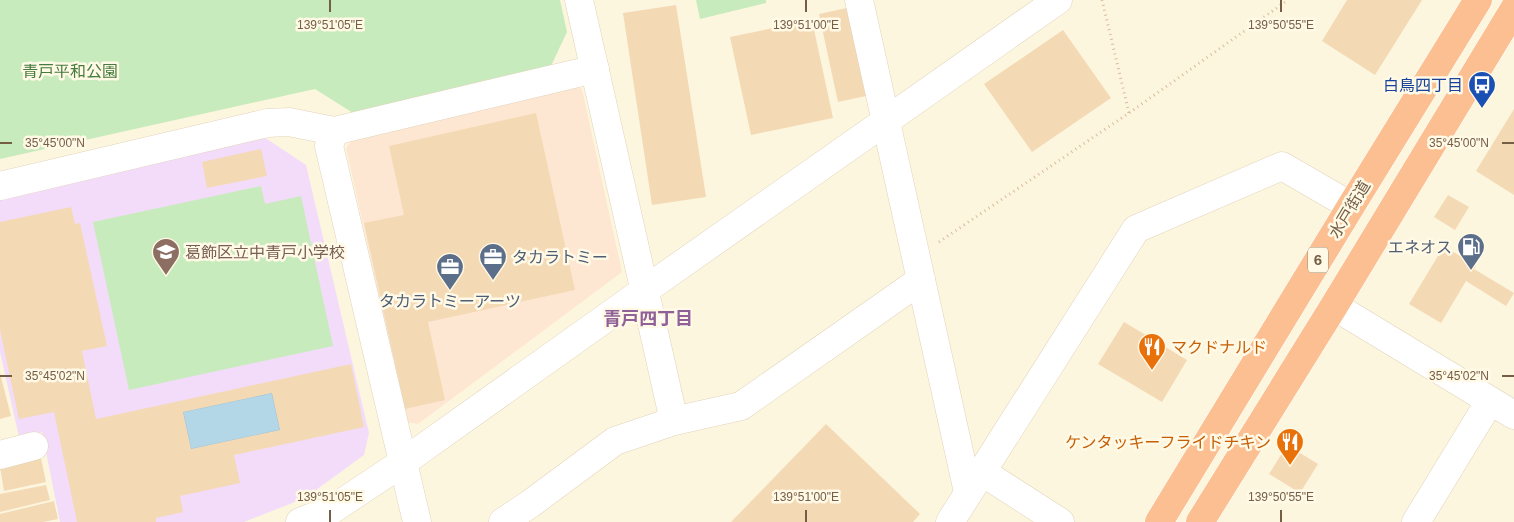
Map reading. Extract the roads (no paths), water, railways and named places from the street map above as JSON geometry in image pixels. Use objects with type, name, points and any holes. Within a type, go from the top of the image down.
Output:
[{"type":"highway","name":"水戸街道","points":[[1159,522],[1478,0]]},
{"type":"highway","name":"6","points":[[1200,522],[1334,306],[1514,9]]},
{"type":"street","points":[[579,0],[674,421]]},
{"type":"street","points":[[859,0],[919,269],[975,482]]},
{"type":"street","points":[[300,522],[333,509],[402,463],[886,119],[1058,0]]},
{"type":"street","points":[[0,186],[268,124],[289,122],[334,131],[595,69]]},
{"type":"street","points":[[334,131],[329,146],[417,522]]},
{"type":"street","points":[[950,522],[1136,229],[1282,166],[1351,206]]},
{"type":"street","points":[[503,522],[536,513],[615,441],[674,421],[741,406],[919,269]]},
{"type":"street","points":[[1334,306],[1514,415]]},
{"type":"street","points":[[1416,522],[1490,400]]},
{"type":"street","points":[[0,455],[34,446]]},
{"type":"street","points":[[975,482],[1060,522]]},
{"type":"water","points":[[272,393],[280,430],[191,449],[183,412]]},
{"type":"place","name":"白鳥四丁目","points":[[1482,109]]},
{"type":"place","name":"エネオス","points":[[1471,271]]},
{"type":"place","name":"葛飾区立中青戸小学校","points":[[166,276]]},
{"type":"place","name":"タカラトミー","points":[[493,281]]},
{"type":"place","name":"タカラトミーアーツ","points":[[450,291]]},
{"type":"place","name":"マクドナルド","points":[[1152,371]]},
{"type":"place","name":"ケンタッキーフライドチキン","points":[[1290,466]]},
{"type":"district","name":"青戸四丁目","points":[[648,319]]},
{"type":"park label","name":"青戸平和公園","points":[[70,71]]}]
